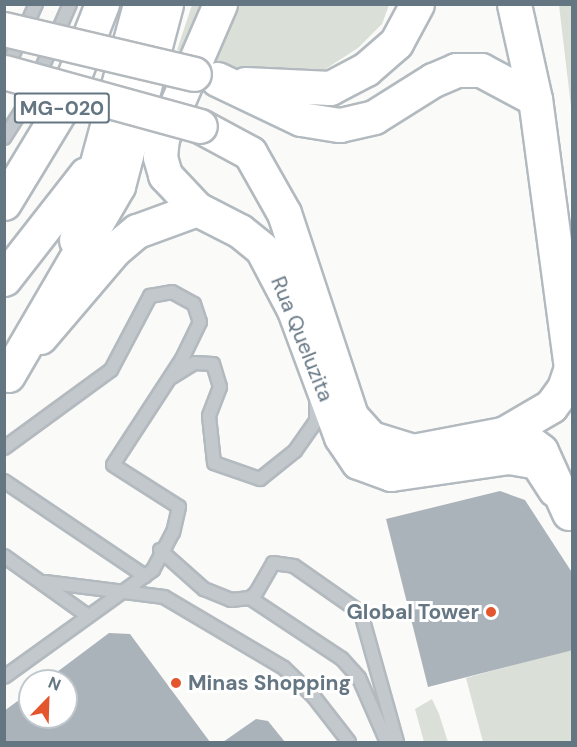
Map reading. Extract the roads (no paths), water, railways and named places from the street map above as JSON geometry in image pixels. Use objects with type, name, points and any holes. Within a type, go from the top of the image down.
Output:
[{"type":"main road","name":"MG-020","points":[[4,203],[61,110],[102,4]]},
{"type":"main road","points":[[68,270],[140,4]]},
{"type":"main road","points":[[6,378],[118,186],[166,4]]},
{"type":"main road","name":"Rua Queluzita","points":[[220,4],[162,138],[160,157],[165,174],[197,208],[240,231],[262,249],[294,310],[341,437],[358,462],[391,474],[505,441]]},
{"type":"main road","points":[[4,29],[205,76],[277,88],[330,88],[366,69],[396,43],[417,4]]},
{"type":"main road","points":[[505,441],[551,406],[572,374],[536,99],[514,4]]},
{"type":"main road","points":[[205,76],[301,119],[340,125],[374,117],[433,80],[456,70],[481,70],[536,99]]},
{"type":"main road","points":[[4,73],[200,126],[250,153],[284,213],[351,416],[371,438],[413,451],[505,441],[520,435],[541,451],[571,516]]},
{"type":"main road","points":[[4,279],[96,161]]},
{"type":"main road","points":[[6,378],[114,250],[137,231],[197,208]]},
{"type":"lane","points":[[4,73],[36,4]]},
{"type":"lane","points":[[4,138],[27,102],[70,4]]},
{"type":"lane","points":[[4,448],[111,370],[150,296],[172,292],[194,304],[200,322],[167,380],[113,465],[179,507],[173,531],[160,550],[153,570],[4,677]]},
{"type":"lane","points":[[167,380],[194,363],[213,364],[219,387],[209,416],[214,464],[260,479],[295,451],[316,421],[317,373]]},
{"type":"lane","points":[[4,481],[144,576]]},
{"type":"lane","points":[[160,550],[204,589],[231,600],[250,598],[342,659],[359,678],[387,742]]},
{"type":"lane","points":[[4,556],[45,582],[88,616]]},
{"type":"lane","points":[[250,598],[273,563],[294,566],[361,613],[397,742]]},
{"type":"lane","points":[[45,582],[118,594],[164,597],[284,668],[314,697],[349,742]]},
{"type":"place","name":"Global Tower","points":[[491,612]]},
{"type":"place","name":"Minas Shopping","points":[[176,683]]}]
